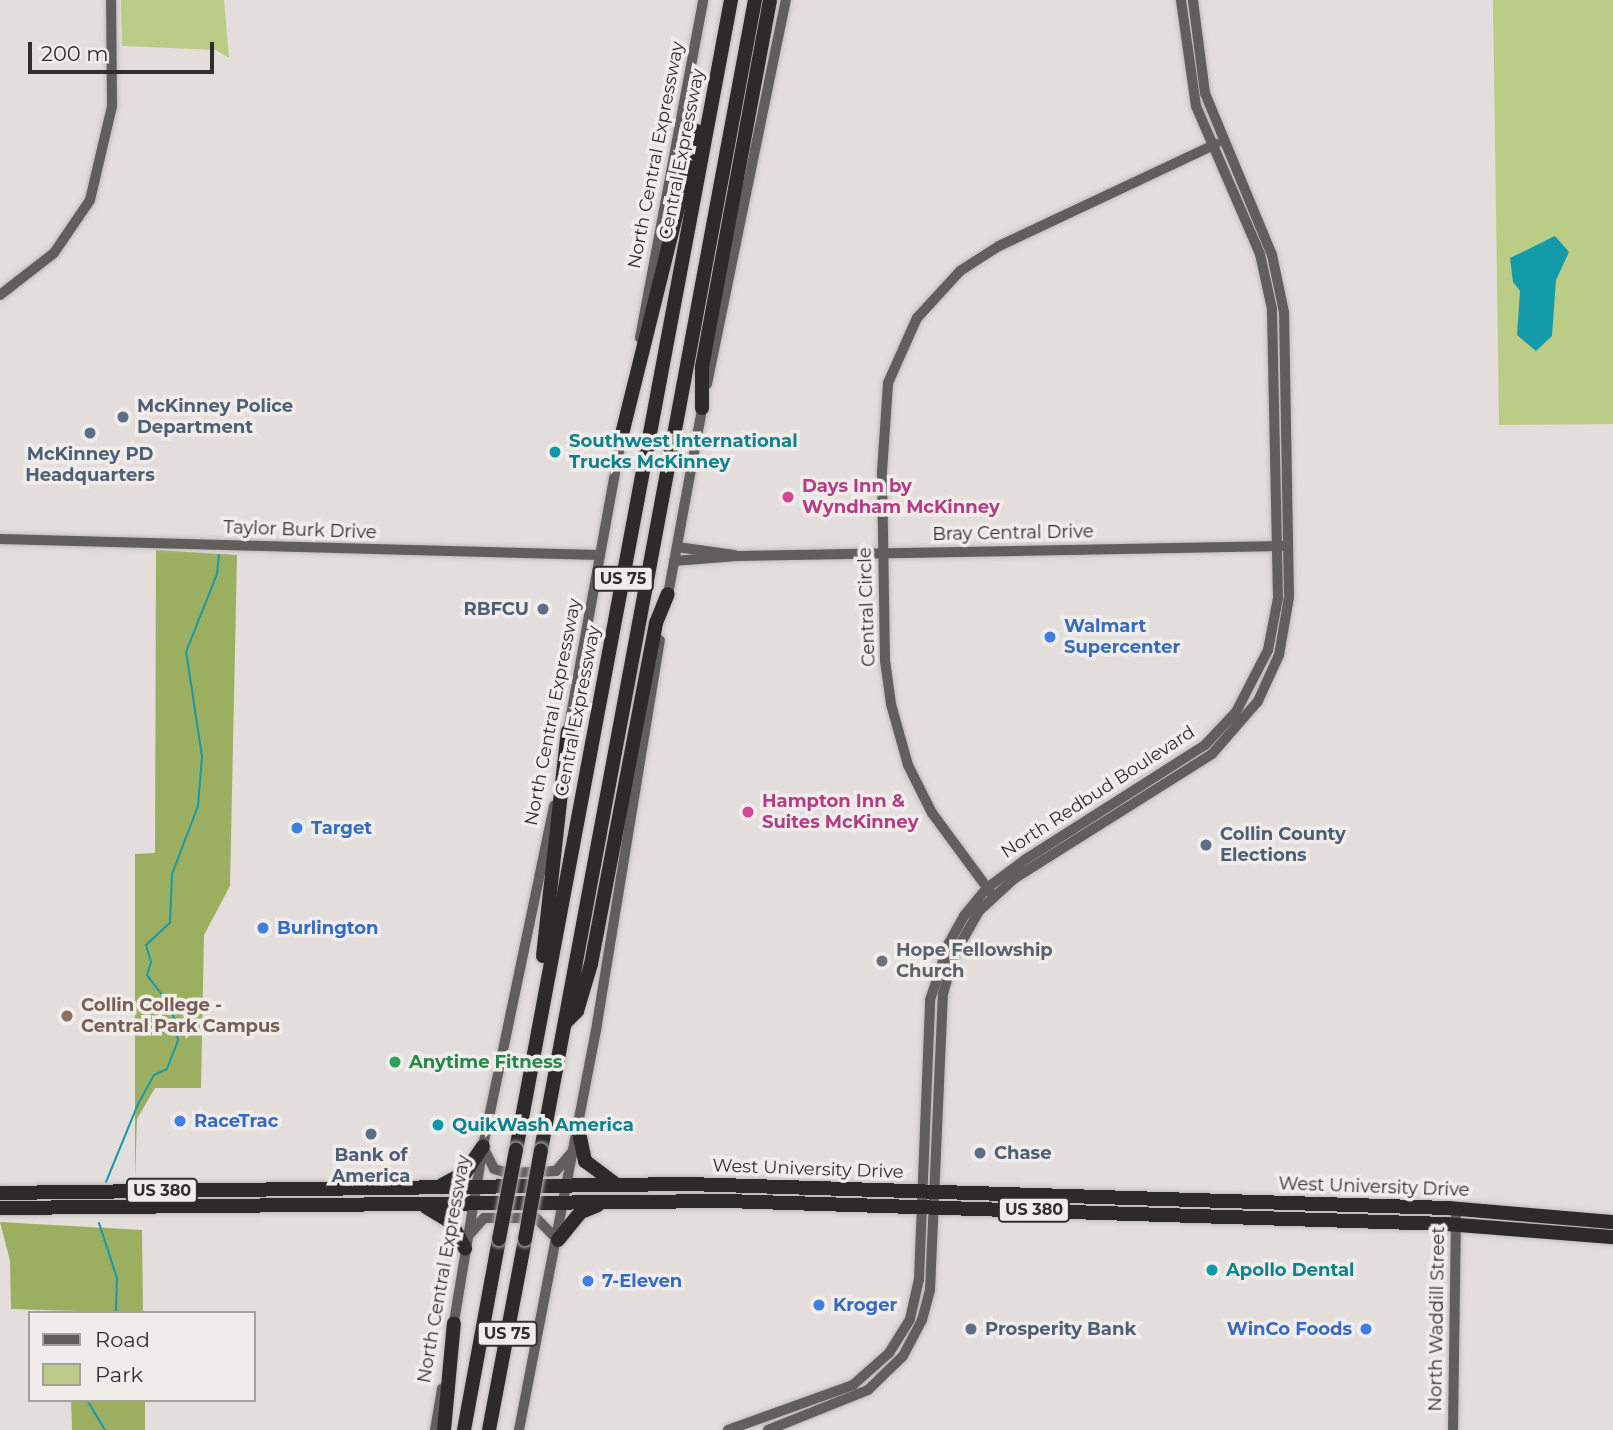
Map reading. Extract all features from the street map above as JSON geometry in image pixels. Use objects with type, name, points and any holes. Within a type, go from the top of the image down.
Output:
[{"type":"highway","name":"US 75","points":[[489,1430],[755,0]]},
{"type":"highway","points":[[702,408],[702,367],[770,0]]},
{"type":"highway","points":[[622,434],[663,278],[712,55],[730,4]]},
{"type":"highway","name":"Central Expressway","points":[[464,1430],[730,4]]},
{"type":"highway","points":[[565,1023],[577,1012],[591,964],[656,623],[668,594]]},
{"type":"highway","points":[[532,1063],[568,731]]},
{"type":"highway","points":[[578,1128],[584,1161],[617,1184]]},
{"type":"highway","points":[[436,1188],[465,1173],[483,1146]]},
{"type":"highway","name":"West University Drive","points":[[0,1193],[617,1184],[920,1199],[936,1207],[1455,1224],[1613,1237]]},
{"type":"highway","points":[[323,1188],[324,1205]]},
{"type":"highway","name":"West University Drive","points":[[0,1208],[920,1199],[936,1192],[1456,1209],[1613,1222]]},
{"type":"highway","points":[[558,1240],[580,1212],[606,1201]]},
{"type":"highway","points":[[421,1205],[451,1222],[465,1248]]},
{"type":"highway","points":[[444,1430],[454,1323]]},
{"type":"street","points":[[0,295],[54,253],[90,200],[112,106],[111,0]]},
{"type":"street","name":"North Central Expressway","points":[[435,1430],[472,1204],[568,731],[703,0]]},
{"type":"street","points":[[779,33],[780,0]]},
{"type":"street","points":[[519,1430],[575,1146],[702,408],[786,0]]},
{"type":"street","name":"North Redbud Boulevard","points":[[1181,0],[1187,73],[1210,147],[1274,281]]},
{"type":"street","name":"North Redbud Boulevard","points":[[768,1430],[852,1400],[903,1356],[930,1290],[937,1153],[933,986],[949,943],[990,891],[1188,758],[1228,722],[1250,692],[1268,650],[1278,598],[1283,546],[1282,423],[1274,281],[1221,141],[1200,72],[1193,0]]},
{"type":"street","name":"Central Circle","points":[[990,891],[932,813],[902,745],[885,661],[885,395],[899,350],[921,312],[981,256],[1221,141]]},
{"type":"street","name":"Taylor Burk Drive","points":[[0,539],[600,555]]},
{"type":"street","name":"Bray Central Drive","points":[[674,561],[737,555],[1283,546]]},
{"type":"street","name":"Bray Central Drive","points":[[677,547],[737,555]]},
{"type":"street","name":"North Redbud Boulevard","points":[[728,1430],[846,1389],[889,1353],[918,1294],[923,1107],[934,1019]]},
{"type":"street","points":[[923,1107],[933,1113],[937,1153]]},
{"type":"street","points":[[483,1146],[494,1169],[521,1173],[559,1169],[575,1146]]},
{"type":"street","name":"North Waddill Street","points":[[1453,1430],[1456,1209]]},
{"type":"street","points":[[465,1248],[473,1226],[490,1217],[539,1218],[558,1240]]},
{"type":"green space","points":[[121,0],[224,0],[229,58],[216,50],[122,46]]},
{"type":"green space","points":[[1493,0],[1613,0],[1613,424],[1499,425]]},
{"type":"green space","points":[[156,550],[237,555],[230,886],[204,935],[201,1088],[155,1088],[137,1119],[135,1179],[135,854],[155,853]]},
{"type":"green space","points":[[0,1222],[142,1230],[143,1311],[11,1309],[10,1261]]},
{"type":"green space","points":[[71,1402],[145,1402],[145,1430],[72,1430]]},
{"type":"water","points":[[1555,236],[1569,252],[1556,280],[1552,336],[1536,351],[1517,335],[1520,291],[1513,282],[1510,258]]},
{"type":"waterway","points":[[106,1182],[138,1104],[154,1075],[167,1069],[178,1040],[172,1008],[147,975],[151,962],[146,945],[170,923],[172,874],[198,806],[202,756],[186,652],[217,574],[219,555]]},
{"type":"waterway","points":[[99,1223],[117,1278],[116,1311]]},
{"type":"waterway","points":[[88,1402],[105,1430]]},
{"type":"place","name":"McKinney Police Department","points":[[123,417]]},
{"type":"place","name":"McKinney PD Headquarters","points":[[90,433]]},
{"type":"place","name":"Southwest International Trucks McKinney","points":[[555,452]]},
{"type":"place","name":"Days Inn by Wyndham McKinney","points":[[788,497]]},
{"type":"place","name":"RBFCU","points":[[543,609]]},
{"type":"place","name":"Walmart Supercenter","points":[[1050,637]]},
{"type":"place","name":"Hampton Inn & Suites McKinney","points":[[748,812]]},
{"type":"place","name":"Target","points":[[297,828]]},
{"type":"place","name":"Collin County Elections","points":[[1206,845]]},
{"type":"place","name":"Burlington","points":[[263,928]]},
{"type":"place","name":"Hope Fellowship Church","points":[[882,961]]},
{"type":"place","name":"Collin College - Central Park Campus","points":[[67,1016]]},
{"type":"place","name":"Anytime Fitness","points":[[395,1062]]},
{"type":"place","name":"RaceTrac","points":[[180,1121]]},
{"type":"place","name":"QuikWash America","points":[[438,1125]]},
{"type":"place","name":"Bank of America","points":[[371,1134]]},
{"type":"place","name":"Chase","points":[[980,1153]]},
{"type":"place","name":"Apollo Dental","points":[[1212,1270]]},
{"type":"place","name":"7-Eleven","points":[[588,1281]]},
{"type":"place","name":"Kroger","points":[[819,1305]]},
{"type":"place","name":"Prosperity Bank","points":[[971,1329]]},
{"type":"place","name":"WinCo Foods","points":[[1366,1329]]}]
